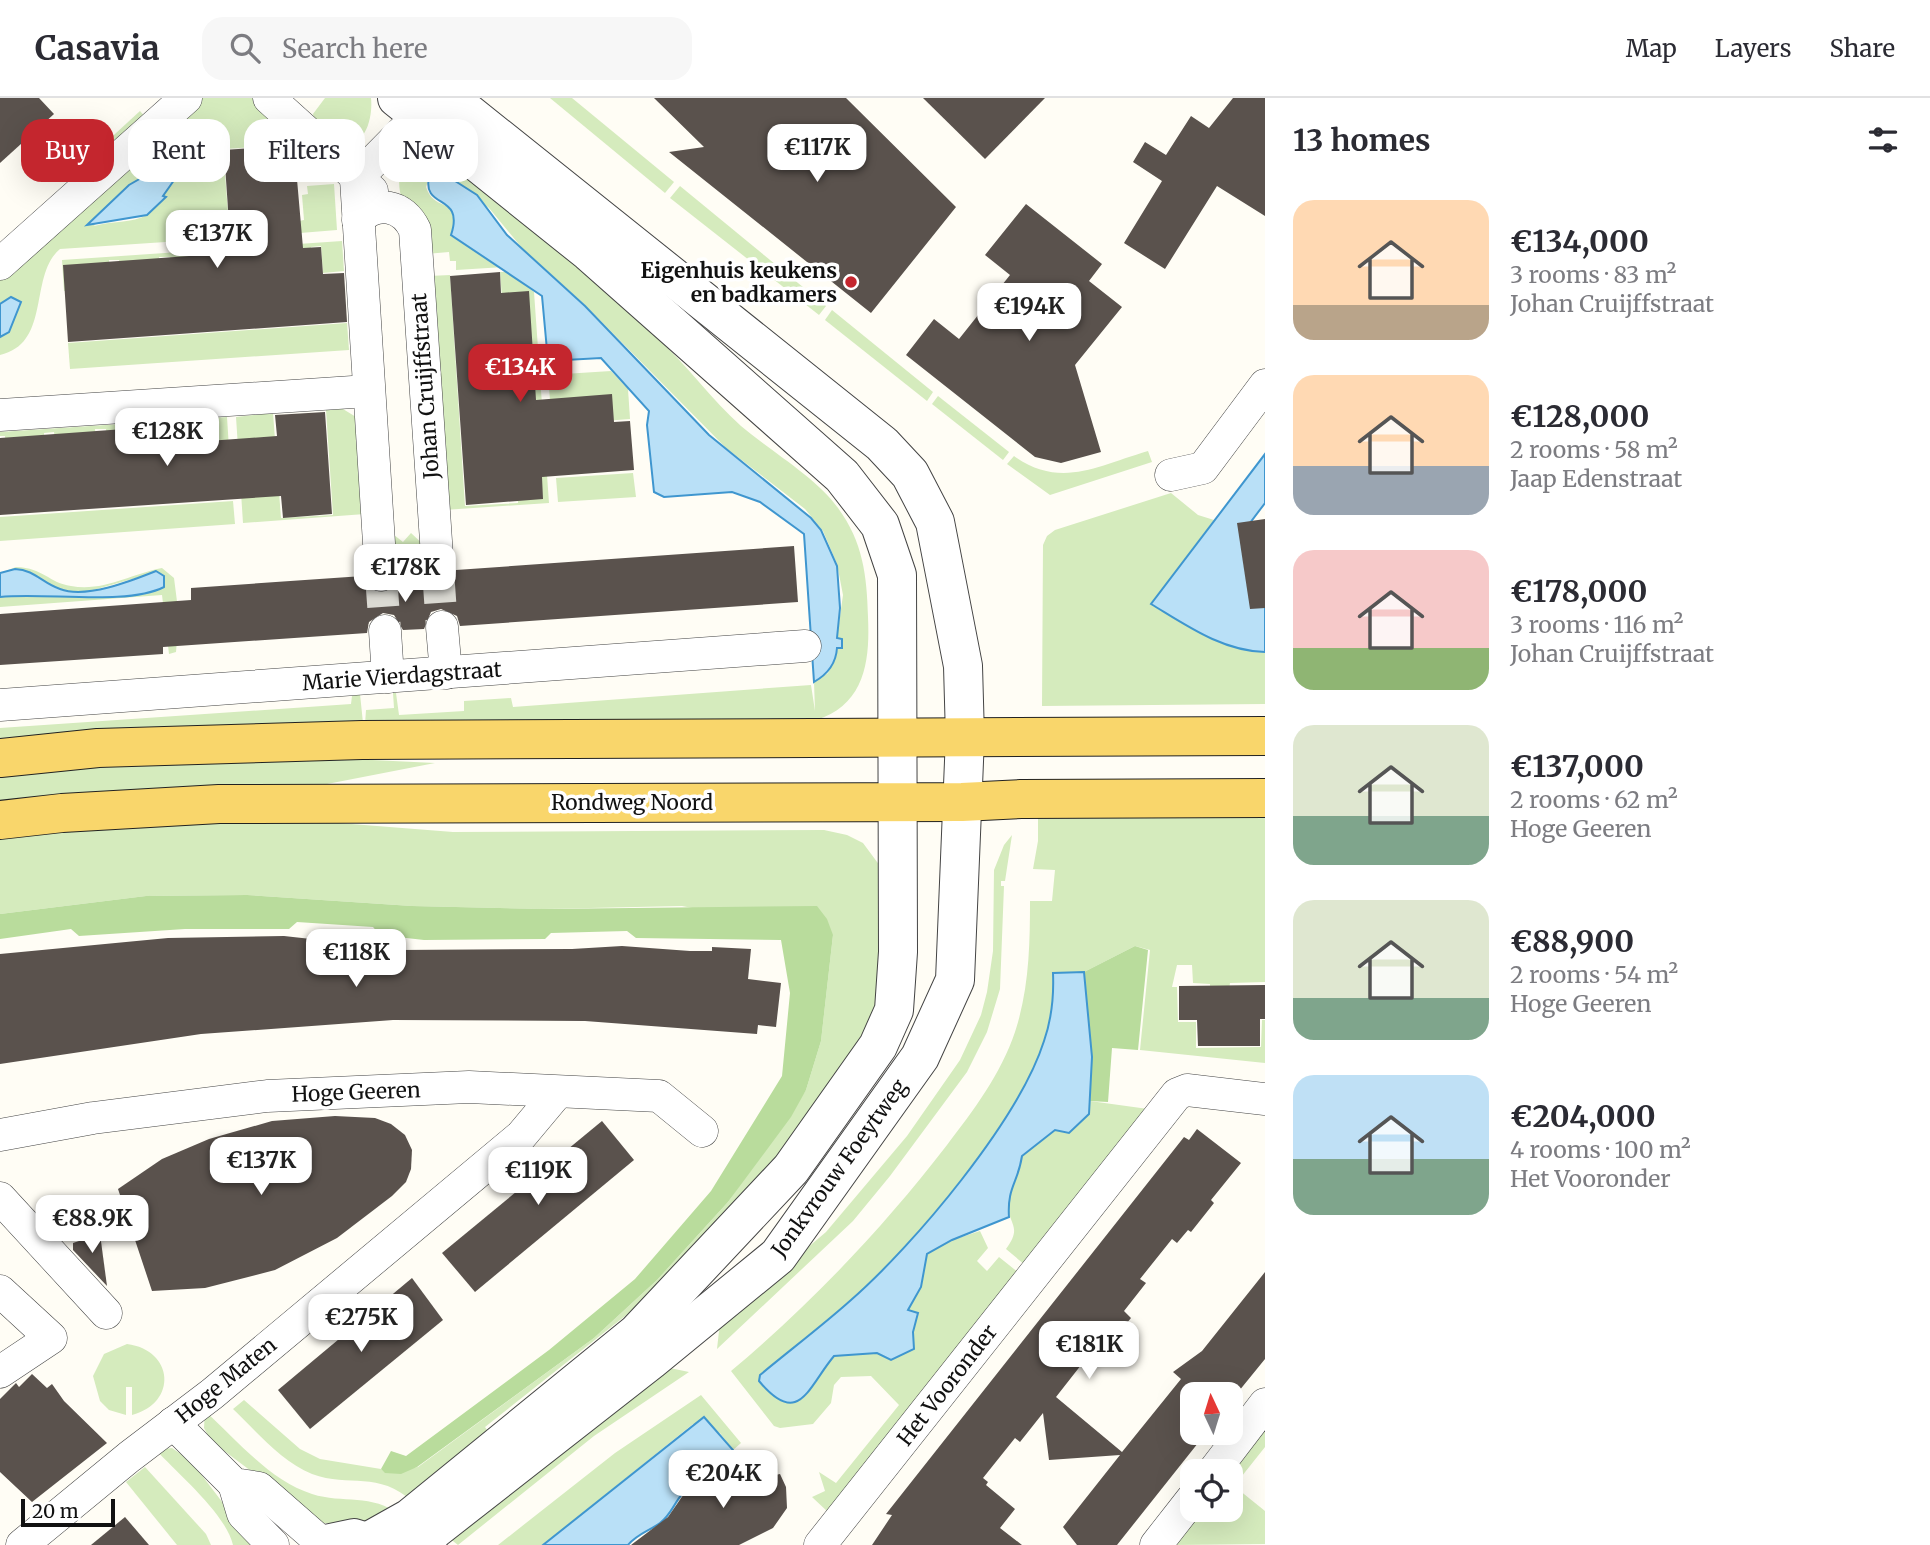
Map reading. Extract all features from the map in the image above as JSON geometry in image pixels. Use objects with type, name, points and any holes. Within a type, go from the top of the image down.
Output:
[{"type":"main road","points":[[0,758],[98,748],[261,742],[898,736],[1265,736]]},
{"type":"main road","name":"Rondweg Noord","points":[[0,820],[62,813],[219,804],[962,802],[1021,799],[1265,798]]},
{"type":"street","points":[[0,264],[186,98]]},
{"type":"street","name":"Johan Cruijffstraat","points":[[269,98],[292,119]]},
{"type":"street","points":[[365,169],[423,102]]},
{"type":"street","name":"Jonkvrouw Foeytweg","points":[[372,1543],[410,1518],[638,1332],[791,1169],[878,1045],[894,1010],[898,952],[897,575],[880,526],[842,476],[423,102]]},
{"type":"street","name":"Jonkvrouw Foeytweg","points":[[419,1545],[435,1529],[778,1256],[920,1057],[955,980],[965,737],[963,666],[942,549],[931,511],[911,474],[882,444],[423,102]]},
{"type":"street","points":[[356,182],[380,562]]},
{"type":"street","name":"Johan Cruijffstraat","points":[[360,182],[410,221],[415,233],[438,571]]},
{"type":"street","points":[[358,220],[375,207],[395,209]]},
{"type":"street","points":[[1171,475],[1203,468],[1265,385]]},
{"type":"street","points":[[0,415],[368,391]]},
{"type":"street","points":[[442,627],[446,673]]},
{"type":"street","points":[[385,631],[388,677]]},
{"type":"street","name":"Marie Vierdagstraat","points":[[0,705],[805,646]]},
{"type":"street","name":"Hoge Geeren","points":[[0,1135],[93,1118],[267,1096],[469,1087],[659,1096],[702,1131]]},
{"type":"street","name":"Het Vooronder","points":[[820,1545],[1177,1094],[1187,1090],[1265,1099]]},
{"type":"street","name":"Hoge Maten","points":[[23,1545],[521,1136],[557,1093]]},
{"type":"street","points":[[0,1198],[106,1313]]},
{"type":"street","points":[[0,1291],[51,1338],[0,1372]]},
{"type":"street","points":[[1223,1459],[1265,1404]]},
{"type":"street","points":[[173,1423],[234,1484],[243,1514],[273,1545]]},
{"type":"street","points":[[234,1484],[259,1488],[322,1544],[354,1538],[372,1543]]},
{"type":"street","points":[[1156,1545],[1180,1514]]},
{"type":"green space","points":[[202,98],[252,98],[272,116],[269,119],[244,119],[244,148],[230,149],[230,119],[178,119]]},
{"type":"green space","points":[[325,98],[371,98],[371,113],[365,132],[365,119],[314,119],[313,114]]},
{"type":"green space","points":[[550,98],[572,98],[674,182],[665,193]]},
{"type":"green space","points":[[140,111],[146,118],[145,119],[131,119]]},
{"type":"green space","points":[[128,122],[128,133],[114,145],[114,135]]},
{"type":"green space","points":[[128,164],[128,182],[134,182],[94,226],[147,215],[163,198],[171,182],[226,182],[229,225],[283,222],[284,234],[60,249],[50,261],[44,275],[27,337],[16,348],[0,355],[0,337],[9,332],[11,297],[0,304],[0,278],[108,182],[114,182],[114,176]]},
{"type":"green space","points":[[478,178],[657,338],[741,426],[805,475],[838,508],[853,534],[862,560],[868,633],[868,650],[861,679],[845,704],[816,720],[365,724],[366,710],[394,708],[393,693],[396,693],[399,715],[464,711],[464,701],[511,698],[513,707],[811,685],[815,711],[814,682],[828,673],[838,649],[842,649],[842,638],[837,638],[843,595],[837,564],[823,531],[805,509],[726,448],[583,303],[522,248],[489,208],[457,182],[478,182]]},
{"type":"green space","points":[[399,182],[428,182],[426,187],[430,195],[453,214],[451,236],[504,267],[456,270],[456,261],[450,261],[449,252],[426,254],[407,214]]},
{"type":"green space","points":[[334,184],[337,230],[300,233],[299,221],[304,220],[302,195],[308,194],[307,186]]},
{"type":"green space","points":[[680,186],[826,306],[819,315],[670,198]]},
{"type":"green space","points":[[342,241],[344,271],[323,273],[321,246],[311,247],[313,273],[222,280],[219,253],[209,254],[212,281],[172,283],[170,257],[159,257],[161,284],[121,287],[119,260],[109,260],[110,288],[64,291],[62,260]]},
{"type":"green space","points":[[500,272],[509,272],[534,292],[549,503],[444,510],[429,276],[450,275],[465,506],[518,503]]},
{"type":"green space","points":[[832,310],[933,392],[927,401],[825,320]]},
{"type":"green space","points":[[347,323],[349,350],[70,369],[68,343]]},
{"type":"green space","points":[[611,371],[628,389],[630,419],[552,425],[548,375]]},
{"type":"green space","points":[[938,396],[1009,452],[1003,460],[932,404]]},
{"type":"green space","points":[[343,409],[356,417],[365,514],[243,523],[236,417],[273,413],[281,518],[333,515],[326,410]]},
{"type":"green space","points":[[227,417],[229,448],[209,450],[207,422],[197,423],[198,451],[158,452],[156,425],[146,426],[148,453],[107,456],[106,429],[95,429],[97,457],[57,459],[54,432],[44,433],[46,460],[6,462],[5,436],[0,436],[0,432]]},
{"type":"green space","points":[[1148,451],[1152,462],[1050,495],[1007,464],[1014,456],[1031,466],[1048,471],[1080,472]]},
{"type":"green space","points":[[633,473],[636,497],[558,502],[556,478]]},
{"type":"green space","points":[[1171,493],[1198,515],[1214,520],[1151,604],[1219,642],[1249,651],[1265,652],[1265,704],[1042,706],[1043,545],[1047,536],[1055,530]]},
{"type":"green space","points":[[233,501],[235,524],[0,541],[0,517]]},
{"type":"green space","points":[[389,531],[403,542],[411,533],[427,548],[425,559],[412,548],[404,557],[390,545]]},
{"type":"green space","points":[[16,567],[33,570],[63,584],[83,587],[106,585],[162,568],[174,578],[179,617],[176,652],[169,654],[162,595],[0,607],[0,597],[26,594],[72,596],[93,590],[60,589],[23,571],[0,573]]},
{"type":"green space","points":[[360,694],[363,723],[0,741],[0,728],[351,704],[352,696]]},
{"type":"green space","points":[[309,757],[435,763],[327,784],[0,804],[0,776],[137,764]]},
{"type":"green space","points":[[1265,812],[1265,982],[1230,983],[1228,996],[1210,997],[1210,984],[1193,983],[1192,965],[1177,965],[1172,987],[1177,987],[1178,1022],[1196,1022],[1196,1048],[1261,1047],[1262,1020],[1265,1020],[1265,1063],[1140,1050],[1150,950],[1135,946],[1084,972],[1053,973],[1052,1007],[1044,1041],[1031,1073],[989,1143],[933,1215],[876,1276],[840,1310],[760,1375],[791,1403],[806,1396],[818,1374],[834,1356],[877,1353],[891,1360],[913,1332],[918,1313],[908,1310],[921,1287],[927,1254],[952,1240],[980,1231],[988,1248],[977,1261],[987,1271],[999,1257],[1019,1273],[829,1513],[812,1497],[825,1491],[819,1472],[836,1483],[899,1405],[871,1376],[841,1377],[834,1385],[831,1403],[813,1424],[780,1428],[774,1426],[731,1371],[818,1292],[898,1206],[947,1145],[994,1077],[1009,1048],[1020,1016],[1029,951],[1030,901],[1052,901],[1055,870],[1033,869],[1038,841],[1038,818]]},
{"type":"green space","points":[[288,819],[453,832],[824,830],[847,835],[863,843],[883,870],[889,956],[863,1051],[692,1263],[485,1427],[492,1437],[413,1502],[388,1486],[312,1474],[290,1462],[233,1409],[244,1400],[300,1449],[320,1459],[381,1469],[386,1473],[418,1467],[594,1338],[657,1280],[728,1202],[806,1090],[821,1041],[833,935],[682,906],[543,909],[412,906],[247,895],[146,896],[0,914],[0,835]]},
{"type":"green space","points":[[1012,835],[1005,881],[1001,881],[1001,886],[1004,886],[1000,989],[987,1032],[967,1072],[853,1221],[717,1349],[720,1322],[826,1232],[907,1136],[960,1060],[981,1015],[987,992],[993,951],[994,870],[1004,845]]},
{"type":"green space","points":[[247,895],[412,906],[543,909],[817,906],[827,919],[833,935],[821,1041],[806,1090],[791,1117],[728,1202],[657,1280],[594,1338],[417,1467],[401,1474],[385,1473],[381,1469],[391,1451],[406,1456],[549,1350],[635,1279],[711,1191],[782,1076],[790,993],[781,940],[636,938],[627,931],[551,933],[545,939],[424,940],[380,935],[373,927],[297,922],[289,929],[185,929],[79,936],[71,929],[0,939],[0,914],[146,896]]},
{"type":"green space","points":[[1135,946],[1148,950],[1138,1050],[1112,1048],[1108,1102],[1090,1101],[1092,1057],[1084,972]]},
{"type":"green space","points":[[1090,1101],[1148,1109],[1025,1265],[1006,1249],[1014,1230],[1008,1198],[1022,1156],[1055,1130],[1069,1133],[1089,1114]]},
{"type":"green space","points":[[127,1344],[143,1348],[154,1356],[164,1377],[163,1389],[157,1400],[147,1409],[132,1415],[132,1387],[126,1387],[126,1415],[109,1410],[100,1401],[93,1376],[104,1354]]},
{"type":"green space","points":[[665,1367],[689,1372],[594,1436],[458,1545],[444,1534]]},
{"type":"green space","points":[[701,1395],[741,1443],[733,1450],[720,1433],[693,1424],[543,1545],[498,1545],[615,1453]]},
{"type":"green space","points":[[205,1411],[268,1470],[297,1488],[324,1497],[368,1501],[400,1515],[389,1523],[320,1523],[211,1441],[204,1428]]},
{"type":"green space","points":[[1265,1423],[1265,1447],[1243,1475],[1243,1459],[1239,1459]]},
{"type":"green space","points":[[172,1448],[191,1461],[229,1511],[265,1545],[233,1545],[221,1520],[156,1450]]},
{"type":"green space","points":[[145,1467],[206,1534],[211,1545],[177,1545],[126,1482]]},
{"type":"green space","points":[[1243,1493],[1265,1511],[1265,1544],[1173,1545],[1188,1522],[1243,1522]]},
{"type":"water","points":[[134,182],[173,182],[163,196],[166,197],[147,215],[87,225]]},
{"type":"water","points":[[429,182],[457,182],[477,195],[507,235],[585,306],[709,435],[811,518],[821,530],[837,566],[840,608],[837,638],[842,639],[842,648],[837,648],[833,664],[819,679],[814,682],[804,534],[760,502],[732,492],[664,497],[654,492],[647,425],[649,411],[601,358],[548,361],[542,296],[451,235],[454,222],[452,213],[431,194]]},
{"type":"water","points":[[11,297],[21,302],[9,332],[0,337],[0,304]]},
{"type":"water","points":[[1265,454],[1265,503],[1247,527],[1265,605],[1265,652],[1249,651],[1219,642],[1151,604]]},
{"type":"water","points":[[15,569],[28,572],[71,592],[108,588],[156,571],[164,576],[164,587],[129,596],[0,597],[0,573]]},
{"type":"water","points":[[1084,972],[1092,1057],[1089,1114],[1069,1133],[1055,1130],[1022,1156],[1011,1192],[1009,1217],[952,1240],[927,1254],[921,1287],[908,1310],[918,1313],[913,1332],[914,1349],[891,1360],[877,1353],[834,1356],[802,1398],[784,1402],[773,1395],[759,1381],[760,1375],[840,1310],[876,1276],[962,1180],[989,1143],[1031,1073],[1049,1024],[1053,973]]},
{"type":"water","points":[[704,1417],[733,1450],[721,1464],[689,1486],[660,1523],[628,1545],[543,1545]]},
{"type":"building","points":[[0,98],[39,98],[54,114],[48,119],[21,119],[21,144],[0,163]]},
{"type":"building","points":[[654,98],[846,98],[956,207],[871,313],[669,152],[704,147]]},
{"type":"building","points":[[923,98],[1045,98],[985,159]]},
{"type":"building","points":[[1233,98],[1265,98],[1265,216],[1217,186],[1165,269],[1124,243],[1162,181],[1133,162],[1145,142],[1166,155],[1191,116],[1209,128]]},
{"type":"building","points":[[244,149],[244,182],[297,182],[303,248],[321,247],[323,274],[344,273],[347,322],[68,342],[63,265],[231,253],[226,182],[230,182],[230,150]]},
{"type":"building","points":[[1026,204],[1102,264],[1089,281],[1122,307],[1075,365],[1101,452],[1061,463],[1035,457],[906,355],[934,319],[959,339],[1010,275],[985,255]]},
{"type":"building","points":[[500,272],[501,293],[529,291],[536,400],[612,394],[614,422],[630,421],[634,470],[542,477],[543,499],[466,505],[450,276]]},
{"type":"building","points":[[325,412],[332,514],[283,518],[281,496],[0,515],[0,438],[207,423],[208,441],[277,436],[275,415]]},
{"type":"building","points":[[1265,519],[1265,608],[1250,609],[1237,523]]},
{"type":"building","points":[[794,546],[798,602],[460,626],[457,616],[441,609],[431,612],[424,629],[403,630],[394,615],[383,613],[369,622],[367,633],[163,647],[163,654],[0,665],[0,614],[191,600],[191,588],[363,576],[372,591],[383,593],[397,584],[399,574],[420,572],[429,587],[440,589],[454,580],[456,570]]},
{"type":"building","points":[[284,936],[389,945],[390,948],[399,950],[572,949],[622,946],[690,951],[712,951],[712,947],[751,949],[748,979],[781,983],[776,1027],[758,1025],[757,1034],[585,1021],[393,1020],[201,1034],[0,1064],[0,954],[168,938]]},
{"type":"building","points":[[1265,985],[1265,1019],[1260,1019],[1260,1046],[1198,1046],[1197,1020],[1179,1020],[1179,986]]},
{"type":"building","points":[[335,1116],[375,1118],[391,1124],[405,1135],[412,1150],[411,1169],[406,1182],[392,1196],[337,1238],[275,1270],[205,1288],[152,1291],[118,1189],[162,1159],[209,1139],[272,1121]]},
{"type":"building","points":[[602,1121],[634,1160],[475,1292],[442,1253]]},
{"type":"building","points":[[1197,1129],[1241,1163],[1211,1200],[1214,1203],[1191,1232],[1188,1230],[1177,1243],[1172,1239],[1140,1279],[1146,1283],[1124,1311],[1131,1318],[1092,1366],[1085,1360],[1056,1397],[1122,1452],[1181,1379],[1173,1372],[1202,1351],[1265,1272],[1265,1359],[1243,1386],[1243,1382],[1180,1382],[1180,1446],[1196,1446],[1185,1459],[1180,1459],[1180,1466],[1117,1545],[1077,1545],[1063,1527],[1120,1455],[1049,1460],[1043,1413],[1020,1442],[1015,1438],[983,1478],[988,1482],[986,1485],[1015,1509],[1000,1528],[1022,1545],[872,1545],[892,1515],[886,1514],[1184,1137],[1189,1140]]},
{"type":"building","points":[[100,1234],[107,1286],[73,1250],[73,1243]]},
{"type":"building","points":[[412,1278],[443,1320],[310,1429],[278,1390]]},
{"type":"building","points":[[32,1374],[47,1388],[52,1384],[64,1401],[107,1443],[32,1502],[0,1472],[0,1399],[16,1383],[19,1387]]},
{"type":"building","points":[[749,1462],[749,1470],[763,1466],[766,1477],[780,1474],[786,1487],[787,1508],[773,1528],[739,1545],[631,1545],[668,1517],[686,1491],[704,1476]]},
{"type":"building","points":[[125,1517],[149,1545],[91,1545]]},
{"type":"tunnel","points":[[438,571],[442,627]]},
{"type":"tunnel","points":[[381,575],[385,631]]},
{"type":"place","name":"Eigenhuis keukens en badkamers","points":[[851,282]]}]
